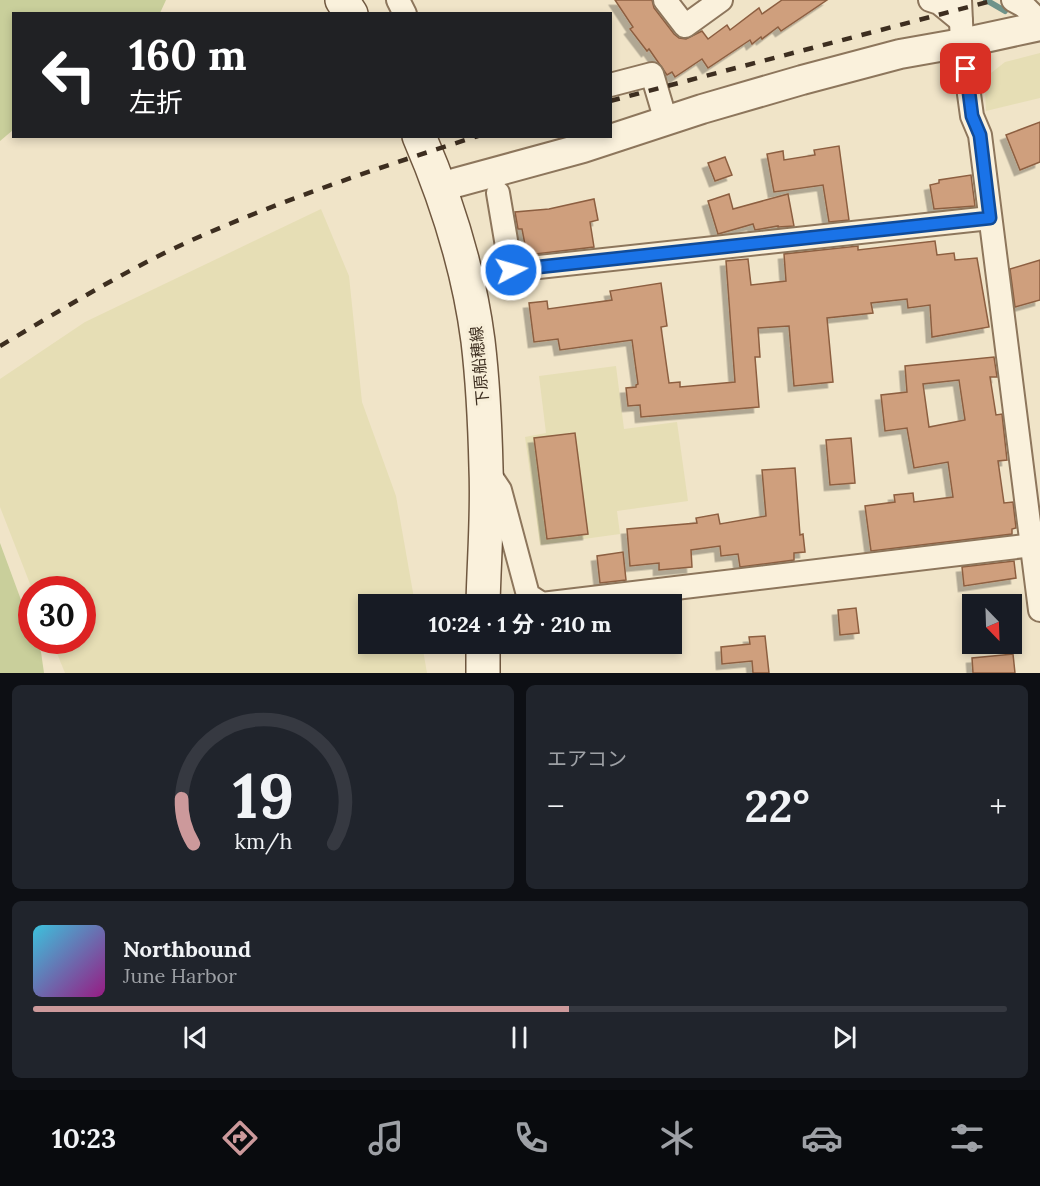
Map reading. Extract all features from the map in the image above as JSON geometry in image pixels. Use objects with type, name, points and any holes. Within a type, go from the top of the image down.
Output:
[{"type":"main road","name":"下原船穂線","points":[[420,138],[440,187],[468,286],[474,316],[481,375],[487,470],[483,594]]},
{"type":"street","points":[[665,0],[685,26],[721,0]]},
{"type":"street","points":[[930,0],[939,3],[961,21],[972,116],[980,135],[1040,610]]},
{"type":"street","points":[[1013,0],[1024,6],[1040,24]]},
{"type":"street","points":[[440,187],[583,148],[790,83],[889,57],[961,21],[1040,24]]},
{"type":"street","points":[[612,84],[652,74],[666,121]]},
{"type":"street","points":[[498,193],[511,270],[990,218]]},
{"type":"street","points":[[487,470],[500,490],[528,595],[542,604],[1033,545]]},
{"type":"shaded area","points":[[1040,53],[1040,98],[986,111],[985,88],[991,73],[1005,62]]},
{"type":"shaded area","points":[[321,209],[349,276],[362,402],[396,496],[413,594],[358,594],[358,654],[424,654],[427,673],[65,673],[57,654],[96,654],[96,576],[27,576],[0,507],[0,379],[85,322]]},
{"type":"shaded area","points":[[616,366],[624,429],[677,422],[688,501],[617,511],[620,534],[540,545],[525,437],[546,433],[539,376]]},
{"type":"green space","points":[[0,0],[166,0],[160,12],[12,12],[12,131],[0,141]]},
{"type":"green space","points":[[0,543],[18,592],[18,654],[41,654],[44,673],[0,673]]},
{"type":"building","points":[[615,0],[652,0],[654,8],[679,38],[686,39],[702,31],[708,39],[727,25],[730,30],[759,8],[762,14],[782,0],[827,0],[781,31],[778,27],[752,44],[750,40],[708,68],[702,59],[675,77],[672,72],[667,75],[649,49],[647,51],[630,29],[633,27]]},
{"type":"building","points":[[1040,122],[1040,162],[1020,170],[1006,135]]},
{"type":"building","points":[[839,146],[849,220],[829,222],[823,185],[774,192],[767,154],[783,151],[784,160],[815,155],[814,150]]},
{"type":"building","points":[[725,157],[732,175],[715,181],[708,163]]},
{"type":"building","points":[[971,175],[975,206],[934,209],[930,185],[939,183],[939,180]]},
{"type":"building","points":[[729,194],[733,209],[788,194],[794,226],[755,230],[753,224],[718,234],[708,201]]},
{"type":"building","points":[[594,199],[598,220],[590,222],[594,247],[527,255],[522,229],[518,229],[515,212],[549,209]]},
{"type":"building","points":[[935,241],[937,255],[954,253],[955,260],[977,258],[989,327],[932,337],[930,305],[908,308],[907,299],[871,303],[873,313],[827,318],[833,382],[794,386],[789,326],[758,328],[760,357],[755,357],[759,407],[641,417],[640,405],[628,406],[626,388],[636,387],[638,384],[632,340],[560,350],[558,339],[534,342],[529,303],[547,301],[548,309],[612,300],[610,291],[661,283],[667,326],[661,327],[669,383],[680,382],[680,387],[735,382],[726,261],[748,259],[751,285],[786,281],[784,254],[858,246],[858,250]]},
{"type":"building","points":[[1040,260],[1040,300],[1015,307],[1010,269]]},
{"type":"building","points":[[994,357],[997,377],[990,377],[996,415],[1002,414],[1007,460],[998,461],[1004,503],[1013,502],[1016,528],[1012,529],[1012,534],[871,551],[865,506],[895,502],[894,495],[913,493],[914,502],[953,497],[948,462],[914,468],[907,428],[885,431],[881,395],[907,392],[905,366]],"holes":[[[959,380],[965,420],[929,427],[923,384]]]},
{"type":"building","points":[[575,433],[588,534],[547,539],[534,438]]},
{"type":"building","points":[[851,438],[855,483],[830,485],[826,440]]},
{"type":"building","points":[[795,468],[800,535],[803,534],[805,552],[794,553],[794,560],[740,567],[738,554],[721,556],[720,546],[691,550],[692,567],[659,570],[659,563],[630,566],[627,529],[697,523],[696,518],[718,514],[720,524],[766,516],[762,470]]},
{"type":"building","points":[[623,552],[626,580],[600,583],[597,556]]},
{"type":"building","points":[[1014,561],[1016,578],[964,586],[962,567]]},
{"type":"building","points":[[856,608],[859,633],[840,635],[838,610]]},
{"type":"building","points":[[765,636],[769,673],[753,673],[752,661],[722,664],[721,647],[750,644],[749,637]]},
{"type":"building","points":[[1013,654],[1015,673],[973,673],[972,658]]},
{"type":"waterway","points":[[986,0],[1005,11]]},
{"type":"railway","points":[[612,100],[995,0]]},
{"type":"railway","points":[[0,346],[128,272],[208,233],[308,193],[472,138]]},
{"type":"route","points":[[511,270],[990,218],[980,135],[972,116],[966,69]]}]
